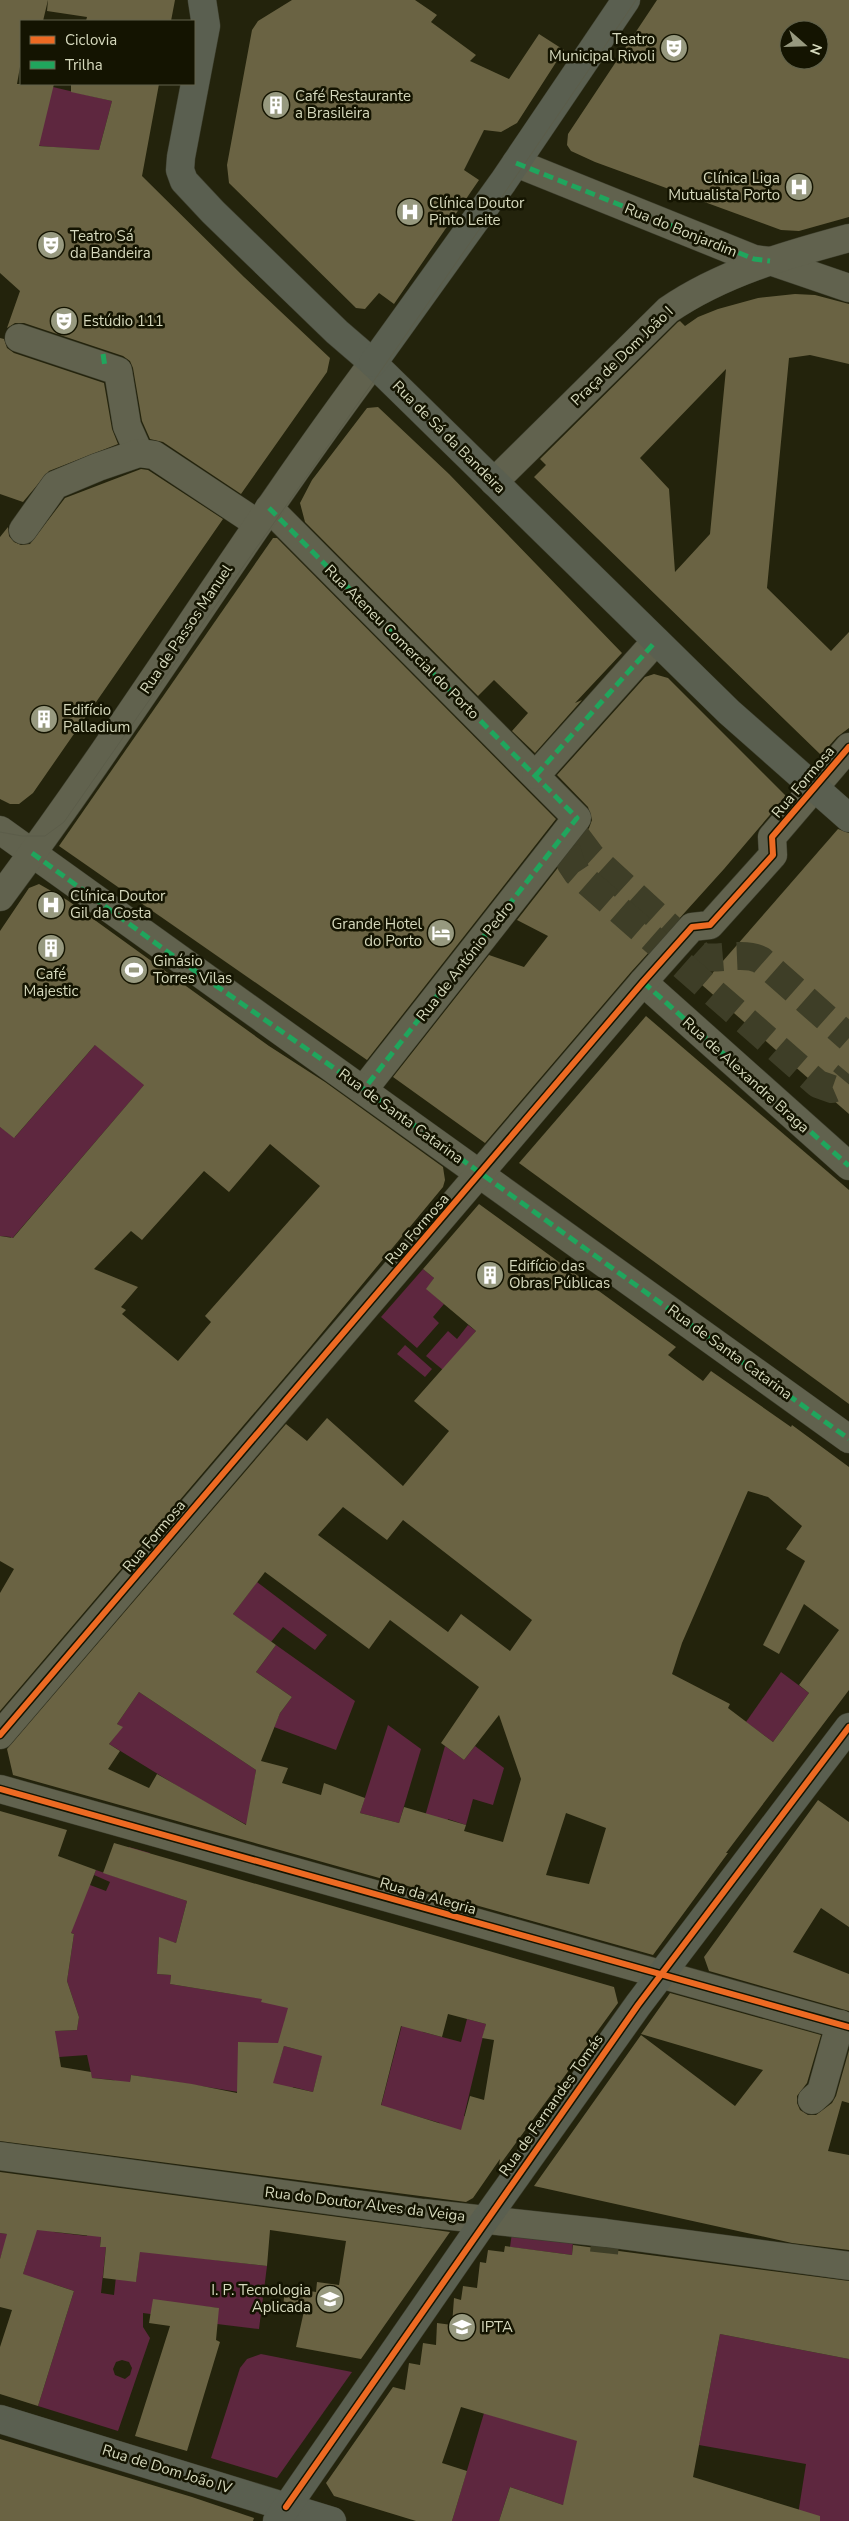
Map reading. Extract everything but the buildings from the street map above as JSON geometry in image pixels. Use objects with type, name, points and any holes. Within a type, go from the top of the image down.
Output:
[{"type":"main road","name":"Rua de Sá da Bandeira","points":[[195,84],[206,26],[202,0]]},
{"type":"main road","points":[[373,363],[516,163],[626,0]]},
{"type":"main road","name":"Rua de Sá da Bandeira","points":[[195,85],[181,157],[180,170],[184,180],[213,212],[373,363],[730,712],[849,818]]},
{"type":"main road","name":"Rua de Fernandes Tomás","points":[[281,2514],[485,2220],[661,1974],[849,1727]]},
{"type":"main road","name":"Rua de Dom João IV","points":[[0,2419],[237,2490],[281,2514],[332,2521]]},
{"type":"street","name":"Rua do Bonjardim","points":[[516,163],[754,259],[770,261],[849,288]]},
{"type":"street","name":"Praça de Dom João I","points":[[494,482],[668,310],[710,285],[770,261],[849,238]]},
{"type":"street","points":[[19,338],[118,371],[127,426],[139,453],[98,467],[55,485],[23,530]]},
{"type":"street","name":"Rua de Passos Manuel","points":[[0,897],[263,516],[373,363]]},
{"type":"street","name":"Rua Ateneu Comercial do Porto","points":[[139,453],[154,455],[263,516],[536,775],[576,818],[565,833]]},
{"type":"street","points":[[536,775],[656,641]]},
{"type":"street","name":"Rua Formosa","points":[[0,1736],[692,927],[710,925],[773,855],[772,838],[849,747]]},
{"type":"street","name":"Rua de Santa Catarina","points":[[0,830],[173,956],[364,1089],[849,1439]]},
{"type":"street","name":"Rua de António Pedro","points":[[364,1089],[565,833]]},
{"type":"street","name":"Rua de Alexandre Braga","points":[[644,982],[849,1166]]},
{"type":"street","name":"Rua da Alegria","points":[[0,1789],[845,2026]]},
{"type":"street","points":[[819,2098],[845,2026]]},
{"type":"street","name":"Rua do Doutor Alves da Veiga","points":[[0,2156],[485,2220],[612,2240],[849,2266]]},
{"type":"shaded area","points":[[53,87],[112,101],[99,150],[21,144]]},
{"type":"shaded area","points":[[96,1044],[145,1084],[10,1241],[11,1237],[0,1236],[0,1127],[15,1137]]},
{"type":"shaded area","points":[[423,1269],[434,1278],[427,1289],[444,1304],[433,1317],[439,1323],[417,1348],[381,1317]]},
{"type":"shaded area","points":[[468,1325],[476,1331],[443,1370],[426,1356],[448,1331],[457,1339]]},
{"type":"shaded area","points":[[405,1345],[432,1369],[425,1377],[397,1354]]},
{"type":"shaded area","points":[[257,1582],[327,1635],[315,1650],[283,1627],[271,1642],[233,1614]]},
{"type":"shaded area","points":[[276,1645],[355,1701],[336,1750],[274,1727],[280,1713],[292,1697],[256,1672]]},
{"type":"shaded area","points":[[781,1672],[809,1693],[773,1742],[746,1722]]},
{"type":"shaded area","points":[[139,1692],[256,1770],[247,1825],[192,1795],[109,1744],[122,1727],[117,1724]]},
{"type":"shaded area","points":[[388,1725],[421,1749],[399,1823],[360,1813]]},
{"type":"shaded area","points":[[445,1746],[464,1760],[475,1746],[504,1768],[493,1805],[473,1799],[466,1825],[448,1819],[446,1826],[424,1820]]},
{"type":"shaded area","points":[[129,1847],[150,1853],[141,1885],[187,1901],[176,1943],[159,1938],[157,1974],[171,1975],[170,1984],[238,1995],[240,1969],[297,1998],[285,2019],[275,2074],[284,2046],[303,2051],[324,2050],[313,2092],[293,2087],[287,2110],[251,2094],[131,2075],[129,2088],[113,2080],[92,2078],[87,2055],[59,2057],[57,2079],[55,2031],[77,2030],[79,2017],[67,1981],[74,1934],[0,1903],[0,1899],[90,1885],[106,1891],[110,1882],[94,1875],[96,1870],[119,1878]]},
{"type":"shaded area","points":[[405,2013],[423,2032],[461,2042],[467,2019],[486,2024],[464,2116],[486,2122],[433,2151],[440,2123],[381,2106]]},
{"type":"shaded area","points":[[33,2199],[54,2232],[87,2236],[91,2206],[104,2207],[100,2246],[106,2247],[101,2293],[114,2295],[119,2249],[124,2280],[136,2281],[140,2251],[267,2266],[259,2329],[217,2324],[218,2308],[199,2306],[158,2315],[143,2313],[143,2327],[150,2338],[118,2431],[38,2406],[74,2291],[53,2284],[41,2320],[12,2310],[30,2251],[4,2247],[0,2259],[0,2233],[29,2237]],"holes":[[[122,2360],[129,2362],[132,2368],[130,2375],[125,2379],[115,2375],[113,2369],[116,2362]]]},
{"type":"shaded area","points":[[512,2233],[573,2241],[572,2255],[510,2247]]},
{"type":"shaded area","points":[[720,2334],[849,2359],[849,2521],[797,2521],[806,2464],[699,2445]]},
{"type":"shaded area","points":[[261,2354],[352,2372],[277,2478],[211,2458],[240,2368],[247,2359]]},
{"type":"shaded area","points":[[484,2413],[592,2445],[563,2505],[510,2487],[499,2521],[452,2521]]},
{"type":"tunnel","points":[[576,836],[591,856],[702,957],[747,956],[761,960],[849,1038]]},
{"type":"tunnel","points":[[566,848],[571,864],[577,873],[818,1084],[832,1089],[839,1086],[849,1074]]},
{"type":"tunnel","points":[[604,2253],[605,2244]]},
{"type":"tram line","points":[[0,832],[22,836],[45,836],[64,822],[424,310],[636,0]]},
{"type":"marked path","points":[[516,163],[754,259],[770,261]]},
{"type":"marked path","points":[[103,354],[105,367]]},
{"type":"marked path","points":[[269,508],[577,818],[364,1089]]},
{"type":"marked path","points":[[536,775],[656,641]]},
{"type":"marked path","points":[[32,853],[165,950],[364,1089],[849,1439]]},
{"type":"marked path","points":[[643,982],[849,1166]]},
{"type":"cycle path","points":[[0,1735],[643,982],[692,927],[710,925],[773,855],[772,837],[849,747]]},
{"type":"cycle path","points":[[286,2507],[638,2005],[849,1727]]},
{"type":"cycle path","points":[[0,1789],[849,2027]]},
{"type":"place","name":"Teatro Municipal Rivoli","points":[[674,48]]},
{"type":"place","name":"Café Restaurante a Brasileira","points":[[276,105]]},
{"type":"place","name":"Clínica Liga Mutualista Porto","points":[[799,187]]},
{"type":"place","name":"Clínica Doutor Pinto Leite","points":[[410,212]]},
{"type":"place","name":"Teatro Sá da Bandeira","points":[[51,245]]},
{"type":"place","name":"Estúdio 111","points":[[64,321]]},
{"type":"place","name":"Edifício Palladium","points":[[44,719]]},
{"type":"place","name":"Clínica Doutor Gil da Costa","points":[[51,905]]},
{"type":"place","name":"Grande Hotel do Porto","points":[[441,933]]},
{"type":"place","name":"Café Majestic","points":[[51,948]]},
{"type":"place","name":"Ginásio Torres Vilas","points":[[134,970]]},
{"type":"place","name":"Edifício das Obras Públicas","points":[[490,1275]]},
{"type":"place","name":"I. P. Tecnologia Aplicada","points":[[330,2299]]},
{"type":"place","name":"IPTA","points":[[462,2327]]}]
